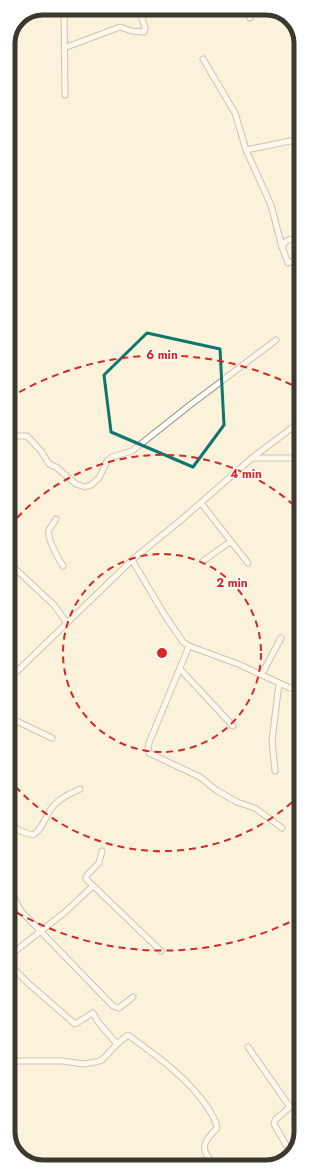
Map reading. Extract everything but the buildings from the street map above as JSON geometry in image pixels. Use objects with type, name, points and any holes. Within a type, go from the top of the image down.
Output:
[{"type":"street","points":[[64,15],[65,95]]},
{"type":"street","points":[[64,48],[120,27],[132,31],[144,32],[145,28],[141,15]]},
{"type":"street","points":[[203,59],[235,113],[246,150],[271,205],[282,248],[288,263],[294,260]]},
{"type":"street","points":[[246,150],[294,140]]},
{"type":"street","points":[[282,248],[286,241],[294,238]]},
{"type":"street","points":[[15,435],[27,436],[49,464],[76,484],[85,487],[90,485],[98,478],[112,457],[132,451],[276,340]]},
{"type":"street","points":[[15,673],[132,560],[201,503],[252,458],[294,426]]},
{"type":"street","points":[[252,458],[294,458]]},
{"type":"street","points":[[201,503],[230,542],[248,563]]},
{"type":"street","points":[[56,519],[49,530],[48,535],[50,542],[63,566]]},
{"type":"street","points":[[203,561],[230,542]]},
{"type":"street","points":[[132,560],[164,614],[183,642],[189,646],[238,664],[290,688],[294,688]]},
{"type":"street","points":[[15,569],[54,606],[67,622]]},
{"type":"street","points":[[260,674],[264,670],[281,638]]},
{"type":"street","points":[[189,646],[149,743],[149,753],[200,777],[216,790],[237,802],[255,808],[282,828]]},
{"type":"street","points":[[180,669],[232,726]]},
{"type":"street","points":[[275,771],[272,741],[279,682]]},
{"type":"street","points":[[15,720],[52,738]]},
{"type":"street","points":[[15,827],[20,831],[33,835],[39,830],[52,808],[59,800],[80,789]]},
{"type":"street","points":[[102,851],[98,863],[86,877],[93,886],[161,951]]},
{"type":"street","points":[[15,951],[64,913],[93,886]]},
{"type":"street","points":[[15,900],[21,911],[113,1006],[119,1008],[133,997]]},
{"type":"street","points":[[15,971],[75,1024],[93,1013],[98,1022],[116,1044]]},
{"type":"street","points":[[15,1061],[62,1061],[84,1064],[102,1060],[116,1044],[128,1035],[178,1074],[202,1099],[216,1123],[217,1128],[207,1138],[204,1146],[204,1152],[210,1160]]},
{"type":"street","points":[[248,1047],[290,1107],[275,1120],[274,1124],[288,1148]]},
{"type":"highlighted area","points":[[147,333],[220,349],[224,425],[193,467],[111,432],[104,375]]}]
